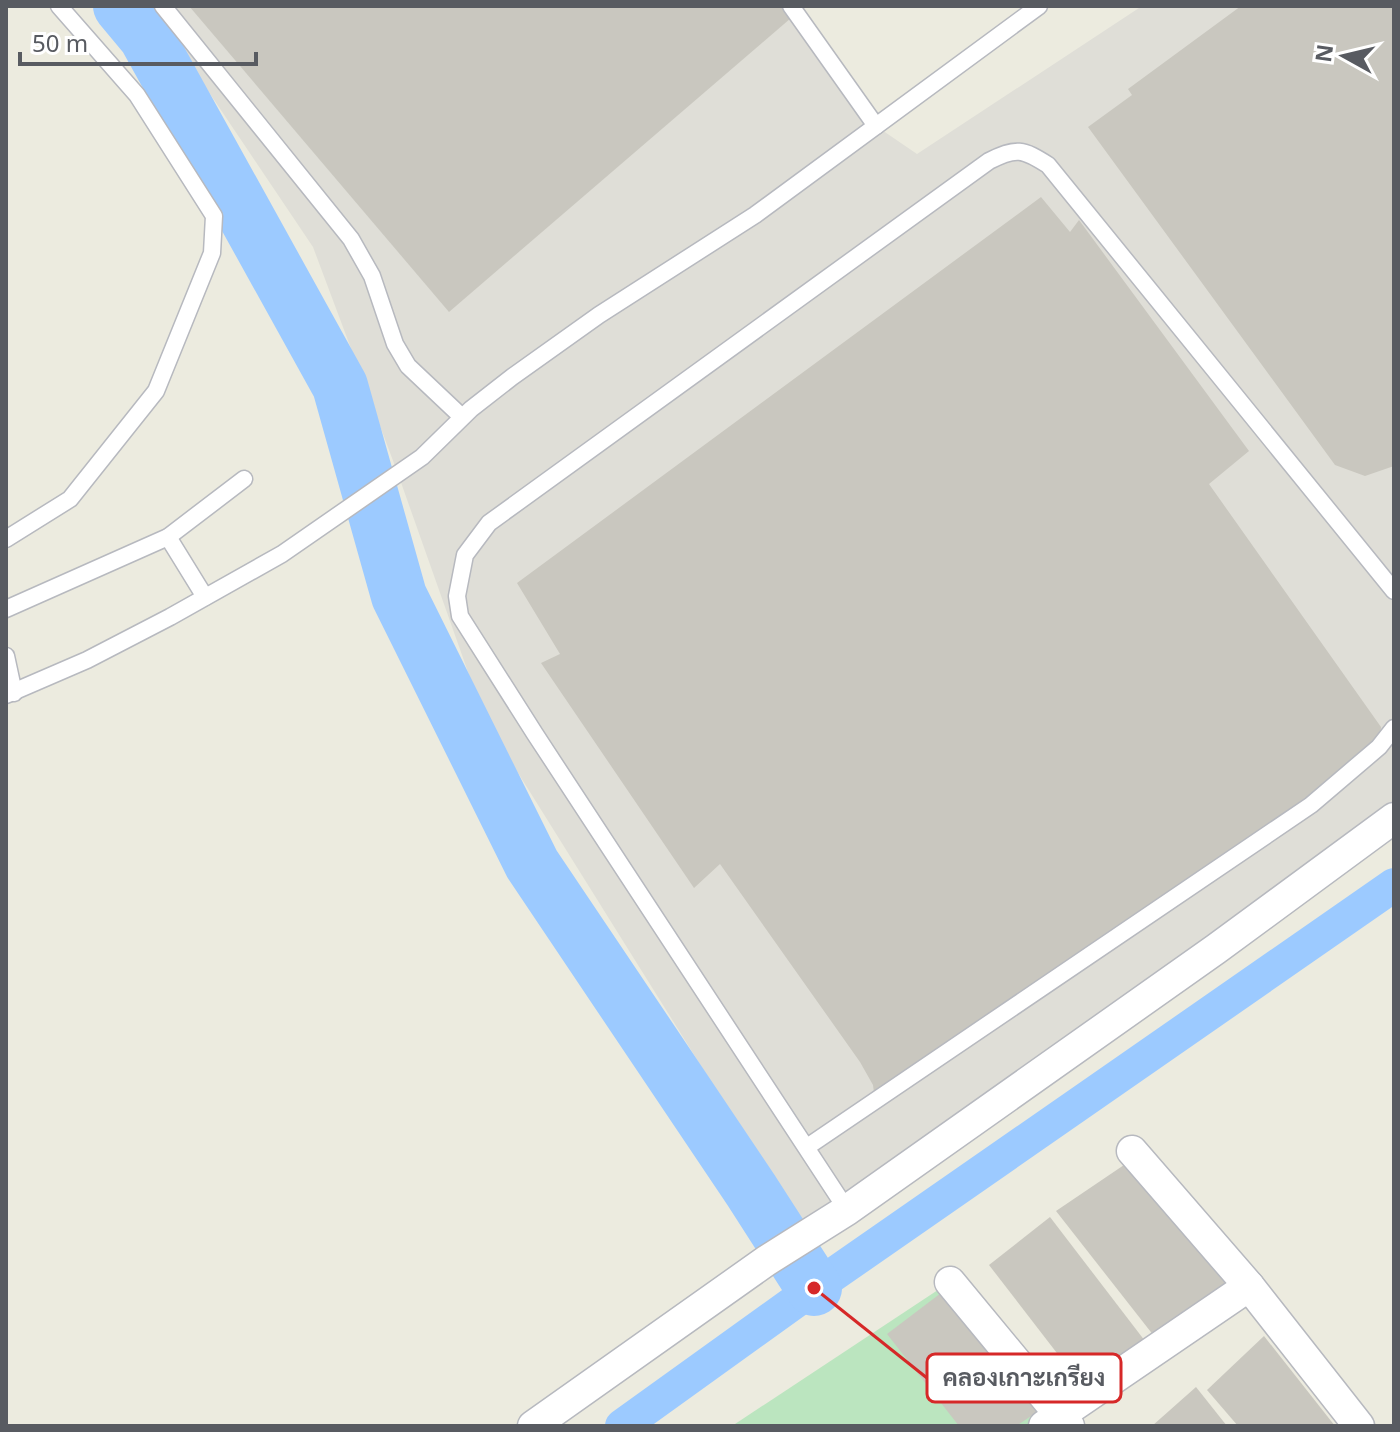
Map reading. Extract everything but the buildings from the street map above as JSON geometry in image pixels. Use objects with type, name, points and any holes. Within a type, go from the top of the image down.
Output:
[{"type":"street","points":[[533,1426],[766,1261],[847,1210],[1216,949],[1394,818]]},
{"type":"street","points":[[1132,1151],[1249,1286],[1359,1426]]},
{"type":"street","points":[[950,1282],[1058,1422],[1249,1286]]},
{"type":"lane","points":[[6,539],[70,499],[156,391],[212,253],[214,216],[137,95],[59,6]]},
{"type":"lane","points":[[163,6],[351,239],[372,276],[395,344],[408,366],[462,417]]},
{"type":"lane","points":[[791,6],[876,126]]},
{"type":"lane","points":[[6,656],[10,694],[87,660],[282,554],[422,457],[462,417],[512,377],[599,315],[755,215],[1039,6]]},
{"type":"lane","points":[[847,1210],[460,616],[457,596],[465,555],[489,523],[989,161],[1006,153],[1028,152],[1048,165],[1394,591]]},
{"type":"lane","points":[[6,609],[168,537],[244,479]]},
{"type":"lane","points":[[168,537],[205,597]]},
{"type":"lane","points":[[807,1147],[1311,805],[1379,747],[1394,728]]},
{"type":"shaded area","points":[[151,6],[780,6],[876,126],[917,154],[1142,6],[1394,6],[1394,821],[806,1234],[485,720],[313,247]]},
{"type":"green space","points":[[950,1282],[1059,1415],[1044,1426],[732,1426]]},
{"type":"waterway","points":[[121,6],[146,36],[340,386],[399,596],[532,864],[814,1288]]},
{"type":"waterway","points":[[622,1426],[814,1288],[1394,885]]},
{"type":"place","name":"คลองเกาะเกรียง","points":[[814,1288]]}]
